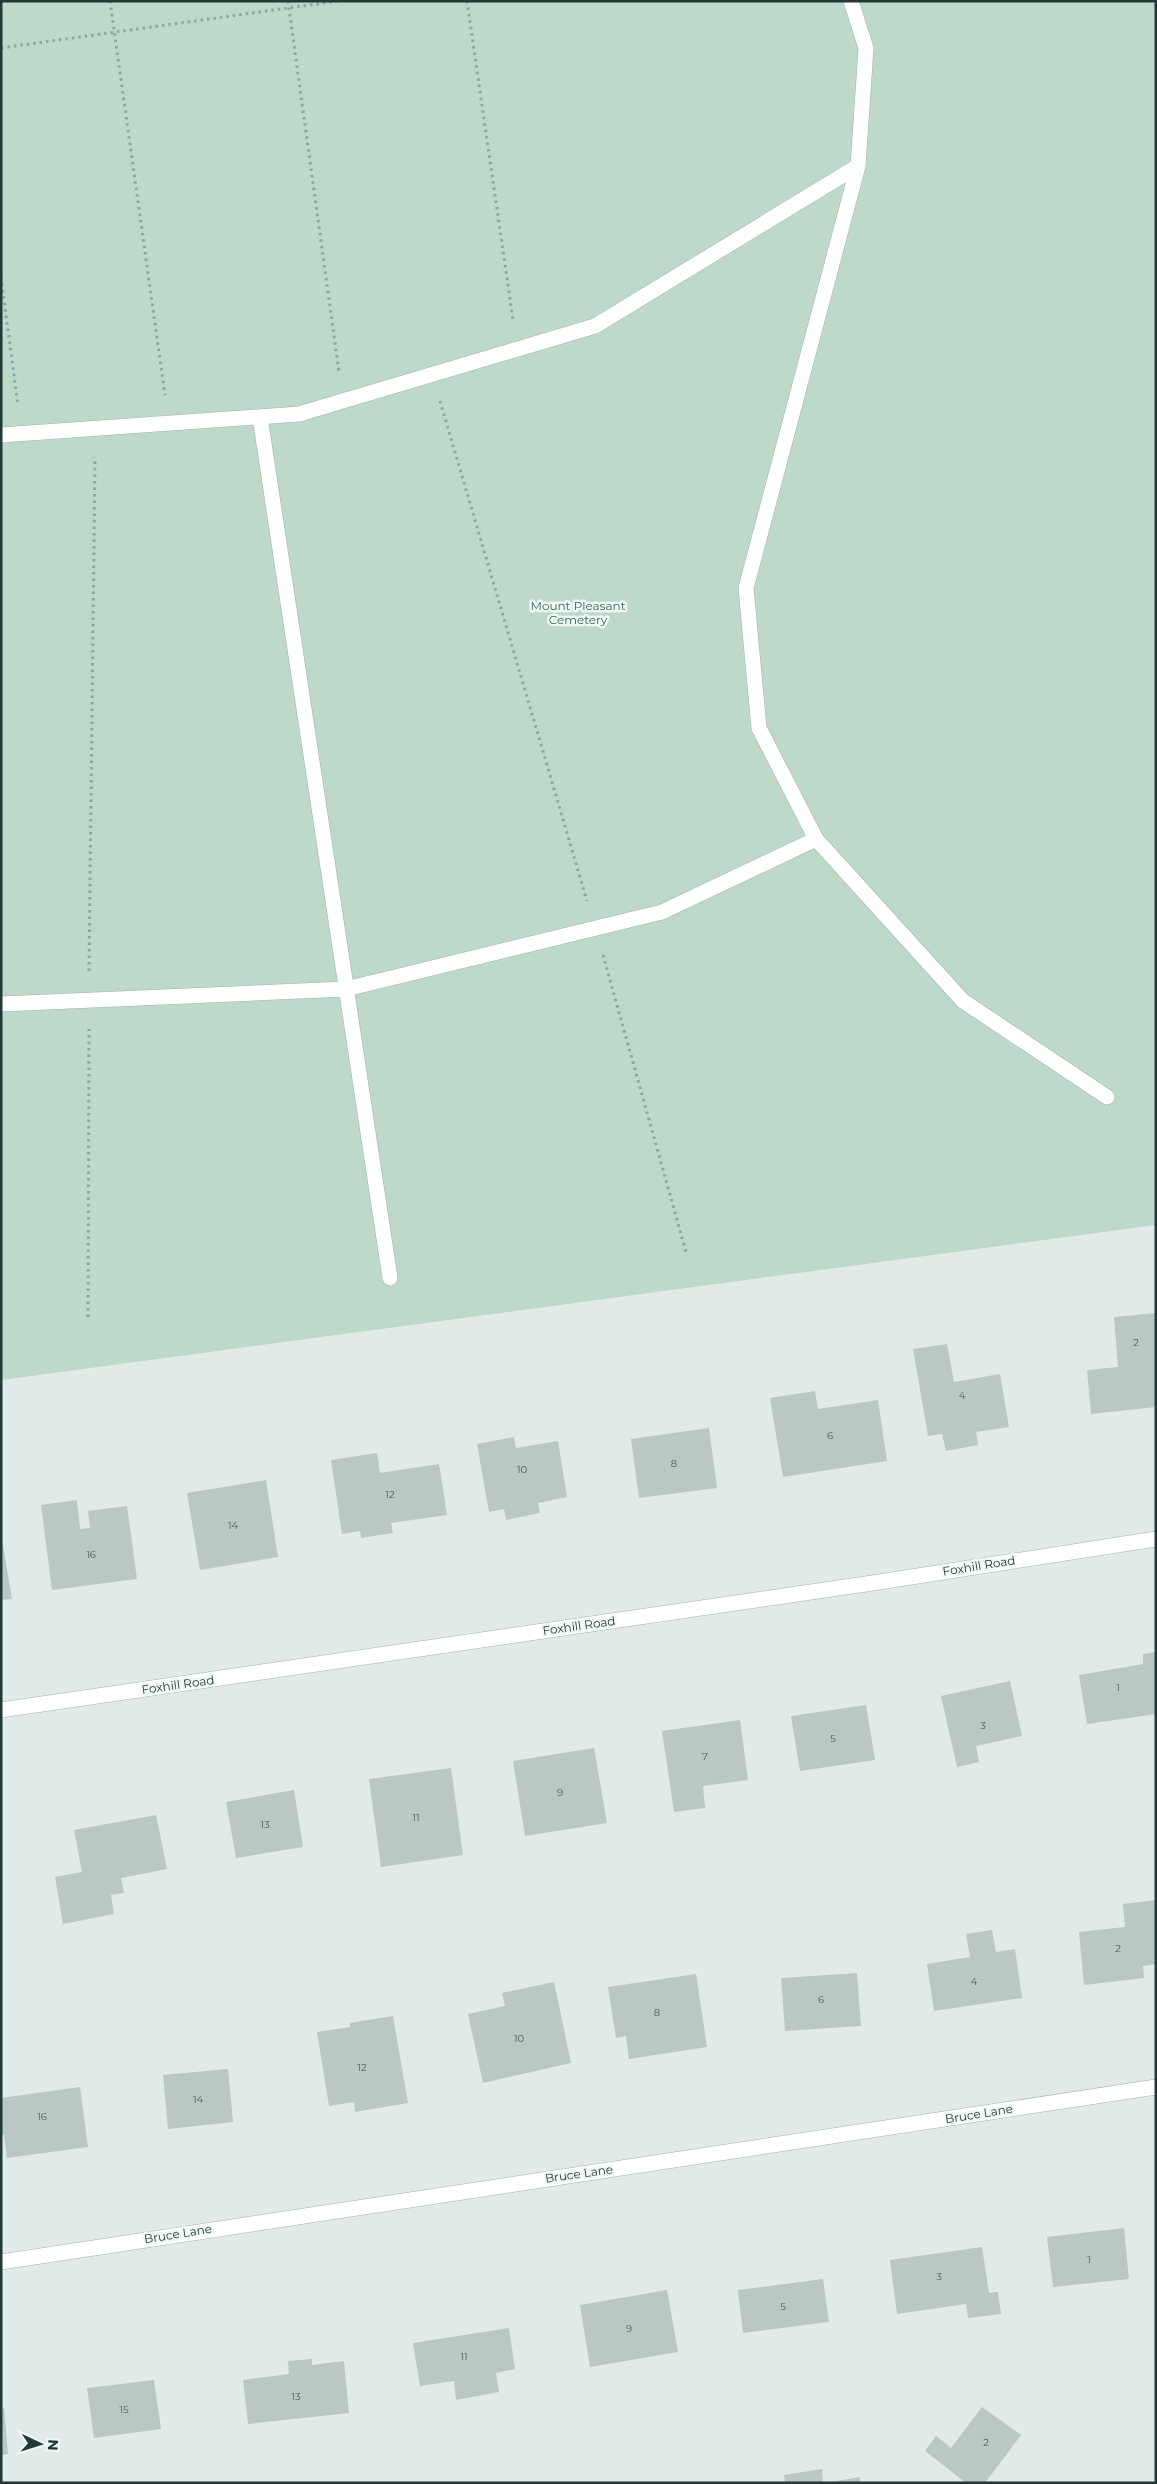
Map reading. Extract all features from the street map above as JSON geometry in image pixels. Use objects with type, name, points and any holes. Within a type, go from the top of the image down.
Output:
[{"type":"street","points":[[851,1],[866,48],[858,166],[746,588],[759,728],[816,839],[963,1001],[1107,1097]]},
{"type":"street","points":[[1,435],[299,414],[595,326],[858,166]]},
{"type":"street","points":[[260,417],[390,1278]]},
{"type":"street","points":[[1,1004],[346,989],[662,912],[816,839]]},
{"type":"street","name":"Foxhill Road","points":[[1,1710],[866,1584],[1156,1539]]},
{"type":"street","name":"Bruce Lane","points":[[1,2262],[1156,2087]]},
{"type":"path","points":[[110,1],[169,423]]},
{"type":"path","points":[[288,1],[343,401]]},
{"type":"path","points":[[1,48],[338,1]]},
{"type":"path","points":[[467,1],[517,349]]},
{"type":"path","points":[[1,277],[22,434]]},
{"type":"path","points":[[432,374],[595,929],[686,1252]]},
{"type":"path","points":[[88,1317],[89,1000],[96,429]]},
{"type":"green space","name":"Mount Pleasant Cemetery","points":[[1,1],[1156,1],[1156,1225],[1,1380]]},
{"type":"building","points":[[1156,1313],[1156,1407],[1091,1414],[1087,1370],[1118,1367],[1114,1317]]},
{"type":"building","points":[[947,1344],[954,1382],[1000,1374],[1009,1427],[976,1432],[978,1445],[946,1451],[942,1434],[928,1436],[913,1349]]},
{"type":"building","points":[[815,1391],[818,1409],[878,1400],[887,1461],[783,1477],[770,1398]]},
{"type":"building","points":[[709,1428],[717,1488],[639,1498],[631,1439]]},
{"type":"building","points":[[514,1437],[516,1448],[558,1441],[567,1497],[538,1503],[540,1513],[506,1520],[504,1509],[489,1512],[477,1444]]},
{"type":"building","points":[[377,1453],[380,1473],[439,1464],[447,1515],[391,1523],[393,1533],[361,1538],[360,1531],[342,1534],[331,1460]]},
{"type":"building","points":[[266,1480],[278,1557],[200,1570],[187,1493]]},
{"type":"building","points":[[77,1500],[80,1529],[90,1528],[88,1511],[127,1506],[137,1579],[52,1590],[41,1505]]},
{"type":"building","points":[[1,1533],[12,1599],[1,1600]]},
{"type":"building","points":[[1156,1652],[1156,1714],[1087,1724],[1079,1675],[1143,1664],[1143,1654]]},
{"type":"building","points":[[1010,1681],[1022,1736],[976,1746],[979,1762],[957,1767],[941,1696]]},
{"type":"building","points":[[866,1705],[875,1760],[800,1771],[791,1716]]},
{"type":"building","points":[[740,1720],[748,1780],[703,1786],[705,1808],[674,1812],[662,1731]]},
{"type":"building","points":[[594,1748],[607,1823],[525,1836],[513,1761]]},
{"type":"building","points":[[451,1768],[463,1855],[381,1867],[369,1779]]},
{"type":"building","points":[[294,1790],[303,1847],[236,1858],[226,1802]]},
{"type":"building","points":[[156,1815],[167,1869],[121,1878],[124,1893],[111,1895],[114,1914],[63,1924],[55,1877],[82,1872],[74,1830]]},
{"type":"building","points":[[1156,1900],[1156,1964],[1143,1966],[1144,1978],[1084,1985],[1079,1932],[1125,1927],[1123,1904]]},
{"type":"building","points":[[992,1930],[996,1952],[1015,1949],[1022,1998],[934,2011],[927,1964],[970,1957],[966,1934]]},
{"type":"building","points":[[857,1973],[861,2026],[785,2031],[781,1978]]},
{"type":"building","points":[[696,1974],[707,2047],[629,2059],[626,2036],[616,2038],[608,1987]]},
{"type":"building","points":[[554,1982],[571,2063],[483,2083],[468,2014],[505,2006],[502,1993]]},
{"type":"building","points":[[393,2016],[408,2103],[355,2112],[354,2102],[329,2106],[317,2032],[350,2027],[350,2023]]},
{"type":"building","points":[[228,2069],[233,2122],[168,2129],[163,2075]]},
{"type":"building","points":[[80,2087],[88,2147],[7,2158],[4,2135],[1,2135],[1,2098]]},
{"type":"building","points":[[1124,2228],[1129,2279],[1053,2287],[1047,2237]]},
{"type":"building","points":[[982,2247],[989,2293],[998,2292],[1001,2314],[968,2318],[966,2304],[897,2314],[890,2260]]},
{"type":"building","points":[[823,2279],[829,2322],[743,2333],[738,2290]]},
{"type":"building","points":[[667,2290],[678,2352],[590,2367],[580,2305]]},
{"type":"building","points":[[509,2328],[515,2369],[496,2373],[499,2392],[456,2400],[454,2381],[420,2386],[413,2343]]},
{"type":"building","points":[[312,2359],[312,2365],[344,2361],[349,2413],[248,2424],[243,2380],[289,2374],[288,2361]]},
{"type":"building","points":[[154,2380],[161,2429],[94,2438],[87,2388]]},
{"type":"building","points":[[982,2407],[1021,2435],[985,2483],[966,2483],[925,2451],[936,2436],[951,2448]]},
{"type":"building","points":[[4,2408],[8,2454],[1,2455],[1,2409]]},
{"type":"building","points":[[822,2469],[823,2483],[785,2483],[784,2475]]},
{"type":"building","points":[[860,2477],[860,2483],[831,2483],[831,2482]]}]
